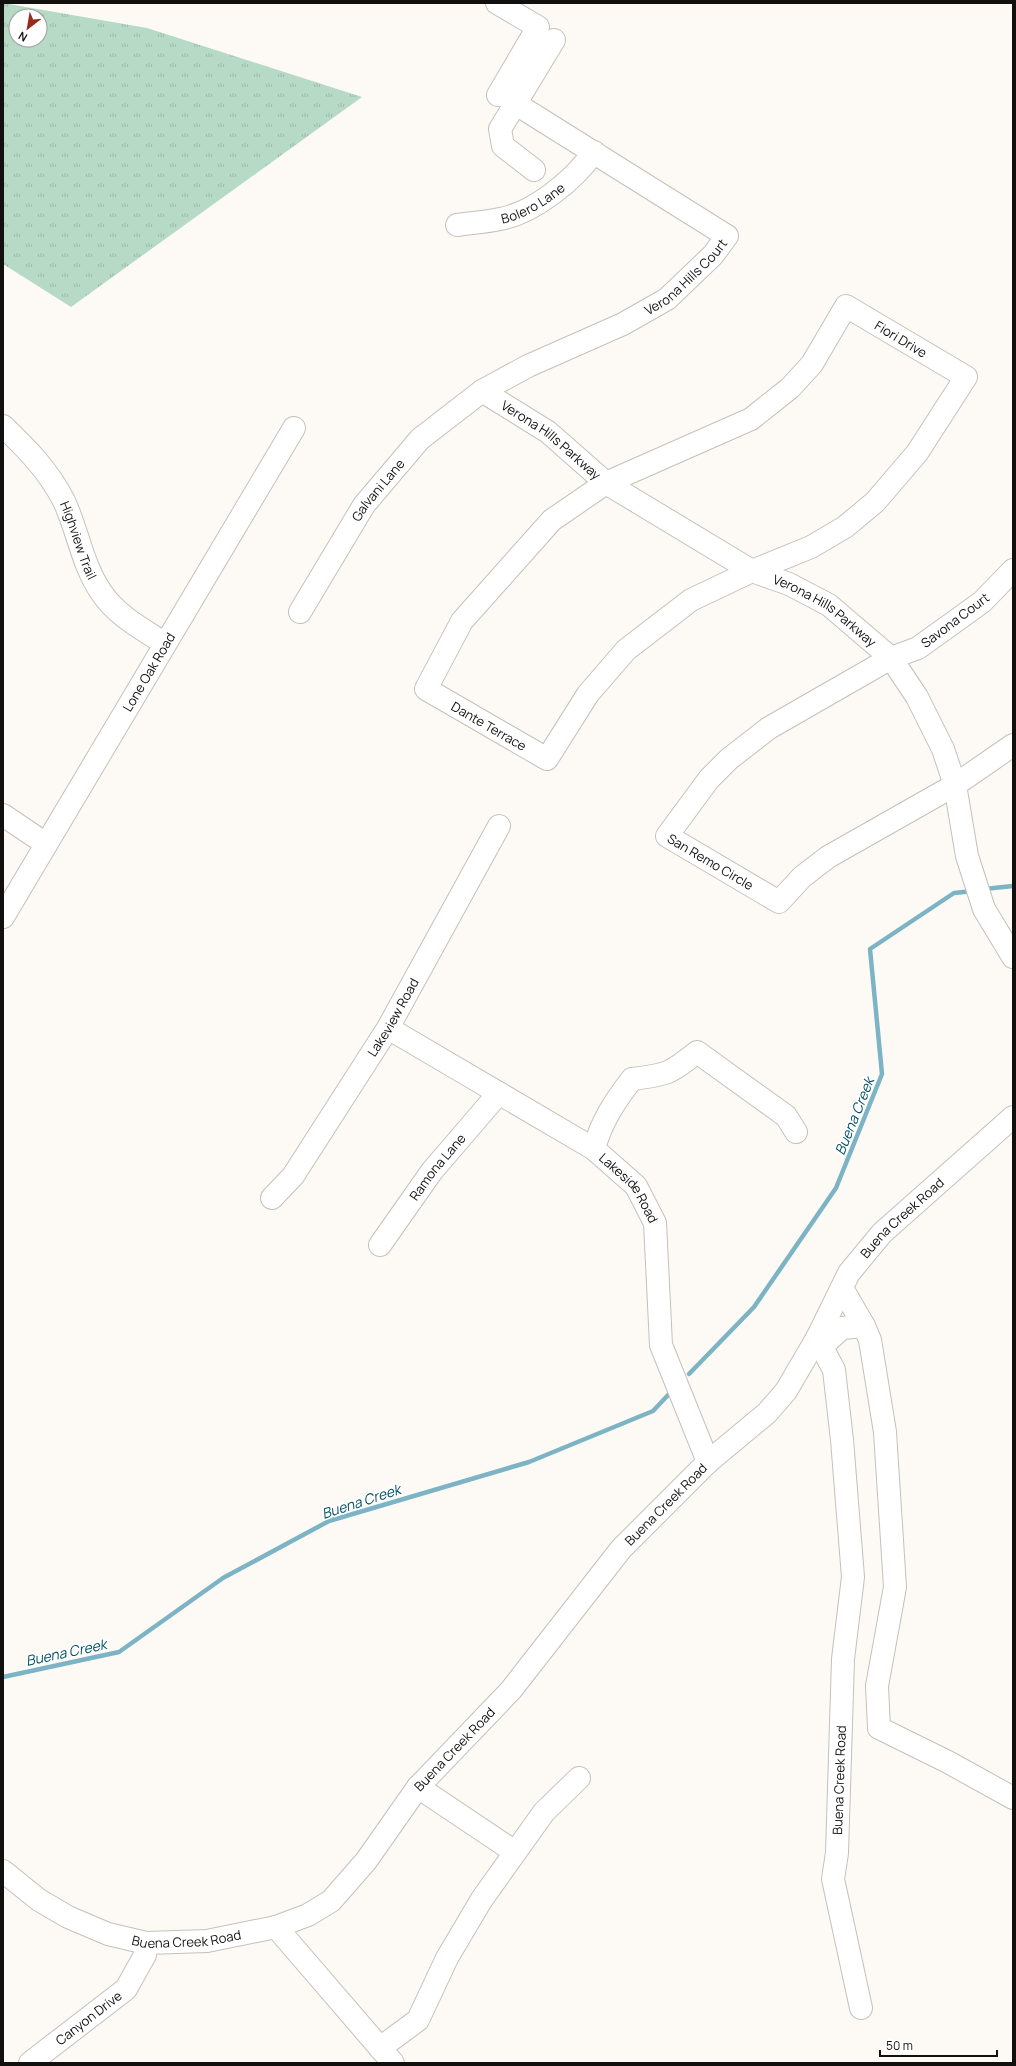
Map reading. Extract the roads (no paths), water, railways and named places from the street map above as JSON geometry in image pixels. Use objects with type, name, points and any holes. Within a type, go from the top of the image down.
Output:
[{"type":"street","points":[[497,3],[538,27],[507,100],[500,129],[503,146],[534,170]]},
{"type":"street","points":[[507,100],[554,40]]},
{"type":"street","name":"Verona Hills Court","points":[[482,391],[528,366],[623,324],[667,300],[713,255],[727,236],[594,152],[507,100]]},
{"type":"street","name":"Bolero Lane","points":[[456,225],[501,219],[534,207],[583,167],[594,152]]},
{"type":"street","name":"Fiori Drive","points":[[606,483],[751,419],[790,388],[812,364],[846,306],[966,377],[916,453],[875,502],[845,527],[811,547],[752,571]]},
{"type":"street","name":"Verona Hills Parkway","points":[[482,391],[548,432],[606,483],[752,571],[789,584],[829,605],[891,658],[917,697],[943,749],[955,785],[967,856],[981,901],[1013,957]]},
{"type":"street","name":"Galvani Lane","points":[[300,612],[364,505],[420,439],[482,391]]},
{"type":"street","name":"Highview Trail","points":[[3,426],[37,459],[64,502],[86,563],[101,592],[126,619],[164,643]]},
{"type":"street","name":"Lone Oak Road","points":[[3,917],[164,643],[294,428]]},
{"type":"street","name":"Dante Terrace","points":[[606,483],[552,520],[462,622],[426,689],[547,759],[588,694],[626,650],[691,600],[752,571]]},
{"type":"street","name":"Savona Court","points":[[891,658],[918,648],[982,602],[1013,570]]},
{"type":"street","name":"San Remo Circle","points":[[891,658],[769,728],[729,759],[709,779],[667,836],[779,902],[802,877],[828,856],[955,785]]},
{"type":"street","points":[[955,785],[1013,746]]},
{"type":"street","points":[[3,816],[46,844]]},
{"type":"street","name":"Lakeview Road","points":[[272,1198],[293,1176],[388,1028],[499,826]]},
{"type":"street","name":"Lakeside Road","points":[[388,1028],[594,1149],[636,1186],[655,1223],[661,1345],[708,1462]]},
{"type":"street","points":[[594,1149],[599,1130],[615,1100],[632,1079],[668,1073],[697,1052],[786,1116],[796,1132]]},
{"type":"street","name":"Ramona Lane","points":[[380,1245],[432,1172],[499,1092]]},
{"type":"street","name":"Buena Creek Road","points":[[3,1872],[39,1900],[68,1917],[108,1934],[146,1943],[207,1940],[276,1927],[308,1915],[331,1901],[366,1860],[418,1787],[511,1690],[622,1549],[708,1462],[767,1413],[786,1391],[819,1342],[849,1273],[882,1233],[1010,1126]]},
{"type":"street","points":[[842,1288],[864,1326],[870,1340],[885,1432],[895,1587],[877,1686],[879,1728],[948,1762],[1013,1798]]},
{"type":"street","points":[[819,1342],[842,1328],[864,1326]]},
{"type":"street","name":"Buena Creek Road","points":[[819,1342],[834,1370],[842,1440],[853,1577],[843,1659],[837,1853],[833,1879],[861,2008]]},
{"type":"street","points":[[276,1927],[386,2056],[418,2020],[447,1958],[482,1899],[544,1812],[578,1778]]},
{"type":"street","points":[[418,1787],[516,1852]]},
{"type":"street","name":"Canyon Drive","points":[[30,2063],[126,1989],[145,1955],[146,1943]]},
{"type":"waterway","name":"Buena Creek","points":[[984,889],[1013,886]]},
{"type":"waterway","name":"Buena Creek","points":[[689,1374],[754,1307],[836,1188],[882,1074],[870,949],[954,893],[973,891]]},
{"type":"waterway","name":"Buena Creek","points":[[3,1677],[119,1652],[223,1578],[329,1521],[529,1462],[653,1411],[670,1393]]}]
